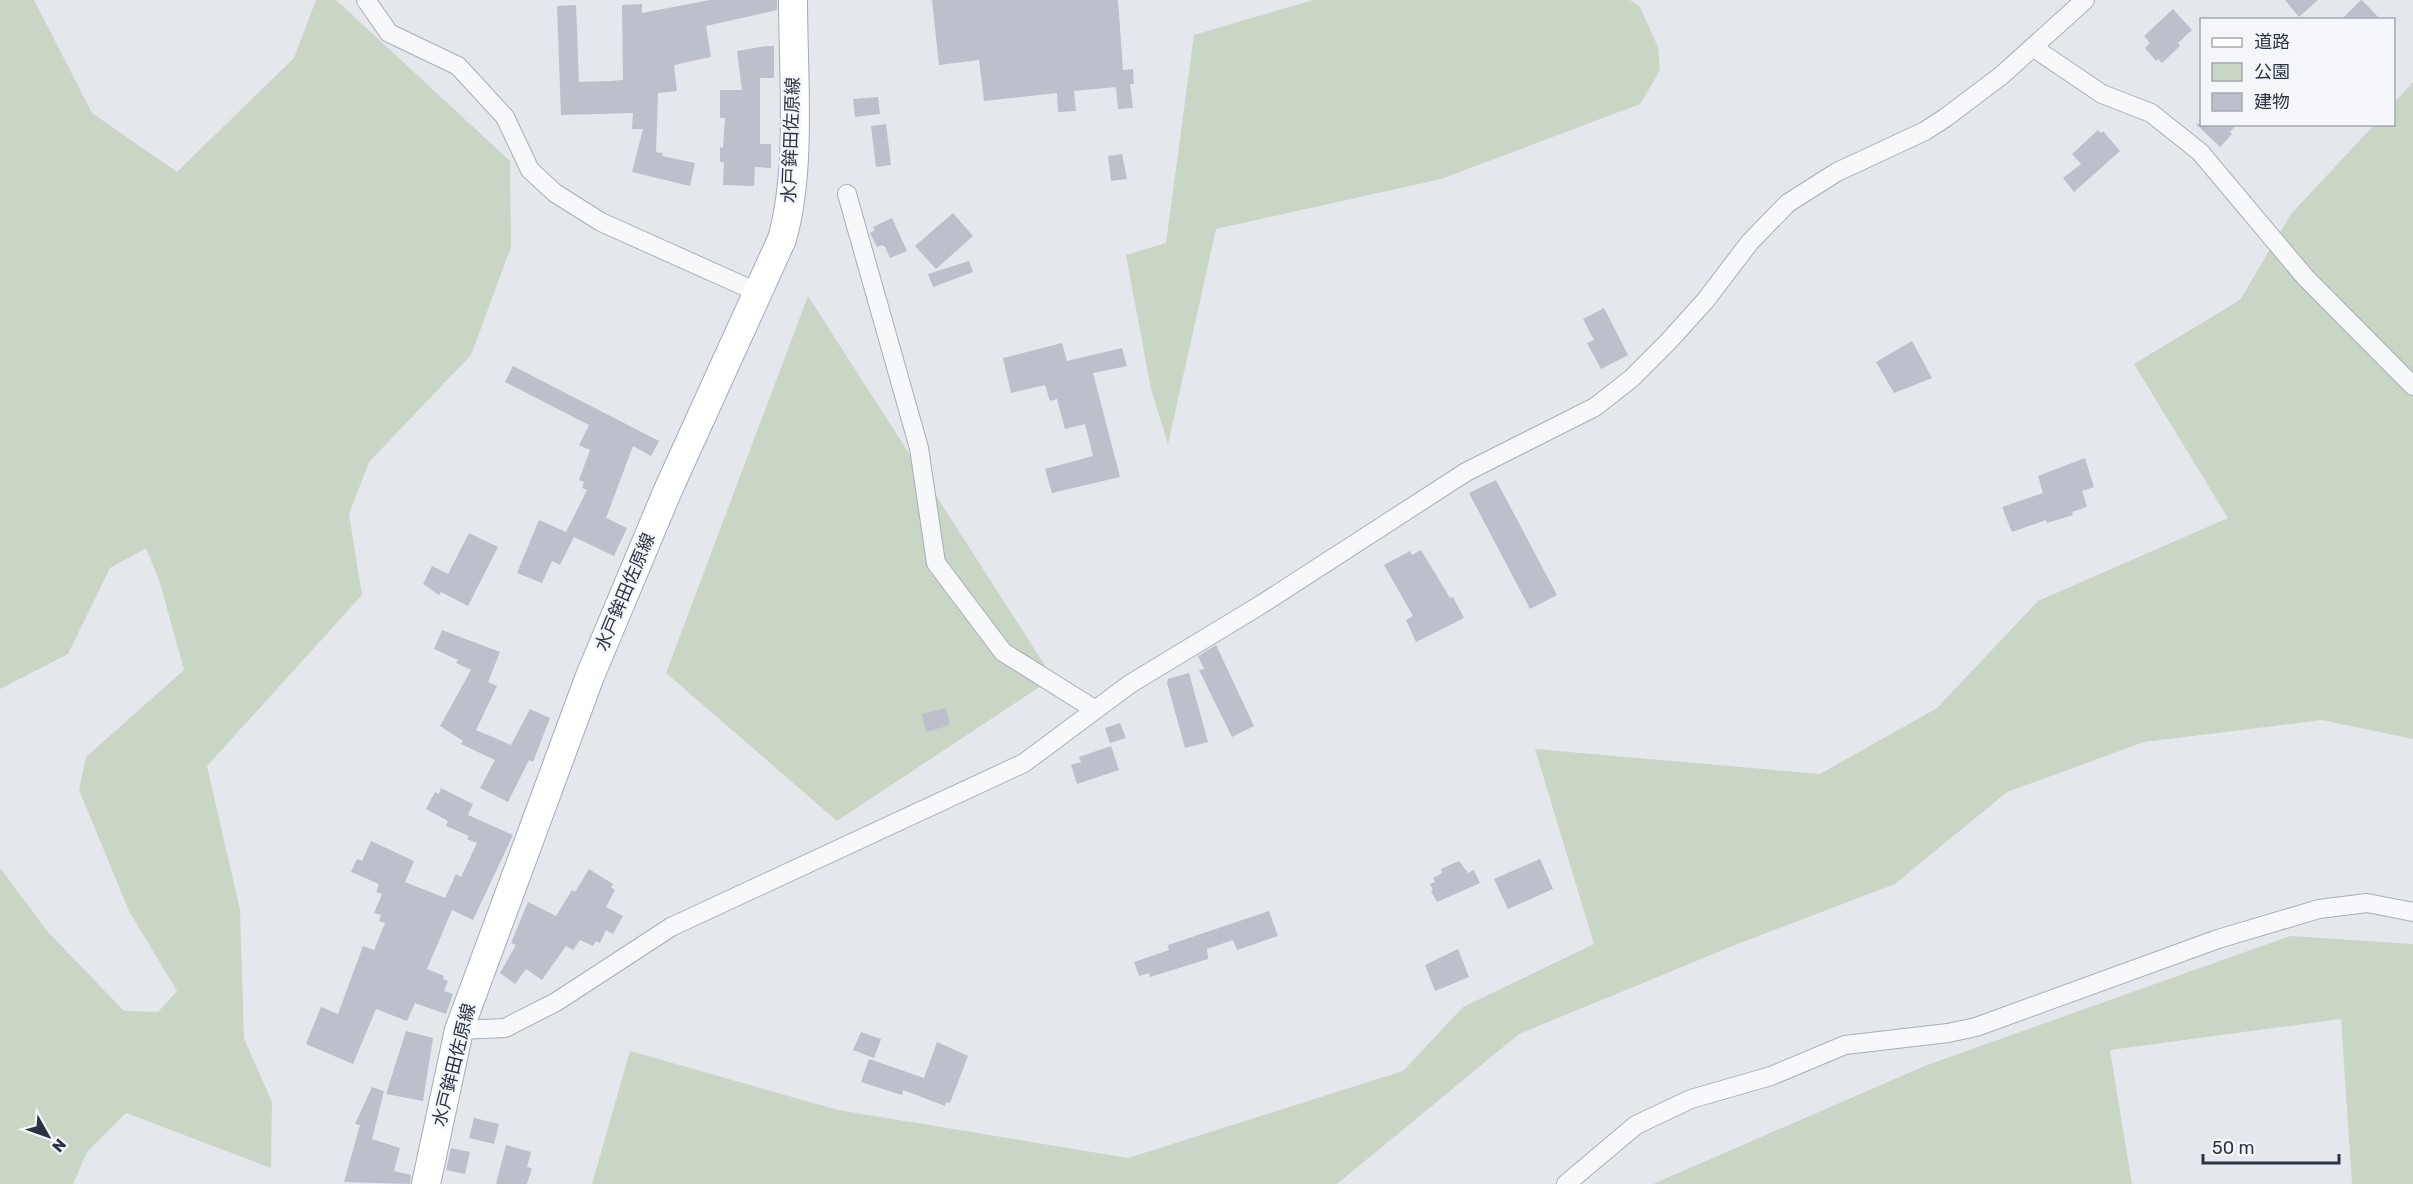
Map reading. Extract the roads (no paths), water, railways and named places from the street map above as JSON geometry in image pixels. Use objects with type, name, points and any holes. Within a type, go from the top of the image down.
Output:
[{"type":"main road","name":"水戸鉾田佐原線","points":[[426,1184],[459,1030],[590,676],[668,490],[782,239],[791,207],[793,0]]},
{"type":"street","points":[[366,0],[389,33],[458,66],[505,117],[530,170],[555,193],[601,222],[757,292]]},
{"type":"street","points":[[459,1030],[505,1028],[556,1002],[671,927],[1024,763],[1094,709],[1178,653],[1262,604],[1466,472],[1595,407],[1632,378],[1668,343],[1705,301],[1750,242],[1788,203],[1838,172],[1935,125],[2034,48],[2085,0]]},
{"type":"street","points":[[2034,48],[2102,94],[2151,113],[2200,152],[2304,278],[2413,387]]},
{"type":"street","points":[[847,194],[919,448],[936,563],[1003,652],[1094,709]]},
{"type":"street","points":[[1566,1184],[1636,1125],[1691,1100],[1771,1076],[1845,1045],[1948,1033],[1976,1027],[2218,939],[2319,909],[2367,903],[2413,912]]}]
